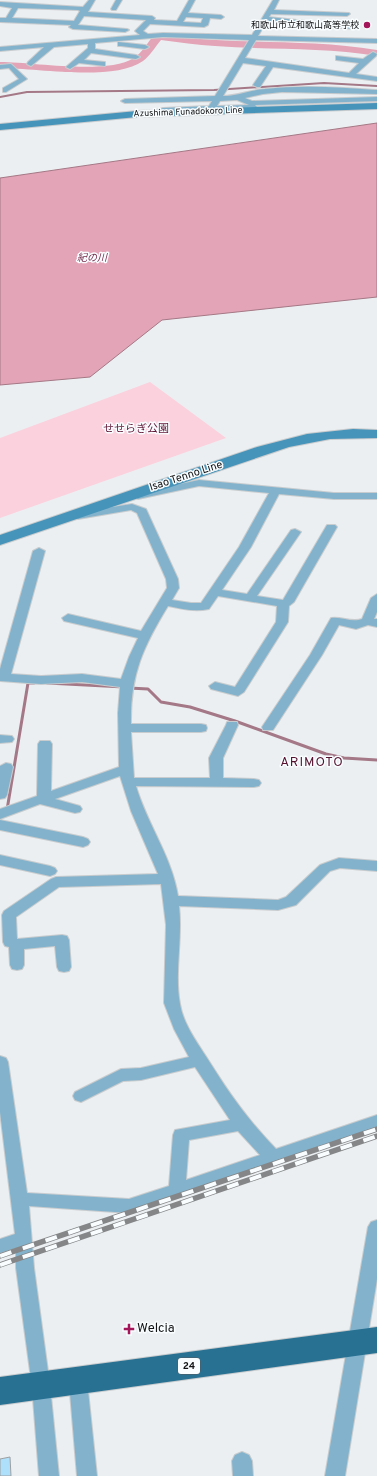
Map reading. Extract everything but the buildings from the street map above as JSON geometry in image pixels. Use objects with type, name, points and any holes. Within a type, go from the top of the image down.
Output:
[{"type":"highway","name":"24","points":[[0,1391],[367,1342]]},
{"type":"main road","name":"Azushima Funadokoro Line","points":[[0,127],[152,114],[377,106]]},
{"type":"main road","name":"Isao Tenno Line","points":[[0,540],[74,513],[310,436],[341,432],[377,434]]},
{"type":"street","points":[[92,0],[80,16],[73,27],[74,28],[139,31],[146,36]]},
{"type":"street","points":[[114,9],[119,0]]},
{"type":"street","points":[[179,24],[192,0]]},
{"type":"street","points":[[212,108],[250,41],[276,0]]},
{"type":"street","points":[[0,4],[79,8],[80,16]]},
{"type":"street","points":[[10,18],[16,6]]},
{"type":"street","points":[[268,12],[347,14]]},
{"type":"street","points":[[328,20],[332,14]]},
{"type":"street","points":[[183,15],[221,17]]},
{"type":"street","points":[[0,20],[10,18],[80,16],[152,18],[139,31]]},
{"type":"street","points":[[148,22],[204,25],[207,16]]},
{"type":"street","points":[[264,19],[352,28]]},
{"type":"street","points":[[302,31],[347,36],[342,40]]},
{"type":"street","points":[[0,49],[146,36],[250,41],[377,41]]},
{"type":"street","points":[[110,39],[115,43],[145,47]]},
{"type":"street","points":[[91,41],[91,51]]},
{"type":"street","points":[[31,64],[51,45]]},
{"type":"street","points":[[6,90],[23,79],[11,65],[9,48]]},
{"type":"street","points":[[70,67],[91,51],[136,57]]},
{"type":"street","points":[[347,51],[337,60],[365,62]]},
{"type":"street","points":[[351,75],[373,54]]},
{"type":"street","points":[[240,60],[377,79]]},
{"type":"street","points":[[78,61],[102,64]]},
{"type":"street","points":[[257,85],[270,64]]},
{"type":"street","points":[[0,67],[11,65]]},
{"type":"street","points":[[238,98],[246,94],[319,90],[377,92]]},
{"type":"street","points":[[319,90],[322,101]]},
{"type":"street","points":[[125,101],[220,93],[251,102],[377,100]]},
{"type":"street","points":[[152,114],[163,110],[212,108],[271,107],[278,109]]},
{"type":"street","points":[[138,496],[199,483],[334,496],[377,496]]},
{"type":"street","points":[[165,602],[191,607],[205,606],[216,592],[245,547],[276,490]]},
{"type":"street","points":[[74,513],[78,516],[132,507],[142,511],[172,579],[173,588],[145,636],[131,667],[126,686],[125,728],[126,768],[128,782],[141,820],[167,879],[172,901],[172,1005],[187,1039],[242,1124],[273,1157]]},
{"type":"street","points":[[216,592],[283,604],[288,602],[331,527]]},
{"type":"street","points":[[250,598],[295,532]]},
{"type":"street","points":[[39,551],[2,677],[41,680],[82,678],[126,686]]},
{"type":"street","points":[[268,727],[316,655],[335,621],[356,625],[372,622],[377,598]]},
{"type":"street","points":[[215,686],[238,692],[282,622],[283,604]]},
{"type":"street","points":[[68,618],[145,636]]},
{"type":"street","points":[[217,783],[216,758],[232,725]]},
{"type":"street","points":[[125,728],[201,728]]},
{"type":"street","points":[[45,744],[44,801],[75,809]]},
{"type":"street","points":[[0,795],[6,767]]},
{"type":"street","points":[[4,813],[126,768]]},
{"type":"street","points":[[128,782],[254,783]]},
{"type":"street","points":[[0,825],[83,842]]},
{"type":"street","points":[[0,860],[50,871]]},
{"type":"street","points":[[172,901],[278,905],[291,901],[325,868],[339,863],[377,866]]},
{"type":"street","points":[[16,965],[9,942],[9,915],[56,882],[85,880],[167,879]]},
{"type":"street","points":[[9,942],[62,940],[64,966]]},
{"type":"street","points":[[81,1096],[121,1075],[141,1074],[200,1060]]},
{"type":"street","points":[[0,1062],[5,1124],[20,1199],[25,1268],[40,1386],[49,1476]]},
{"type":"street","points":[[20,1199],[129,1206],[377,1121]]},
{"type":"street","points":[[177,1190],[181,1135],[242,1124]]},
{"type":"street","points":[[335,1476],[367,1342],[377,1227]]},
{"type":"street","points":[[0,1246],[24,1238]]},
{"type":"street","points":[[78,1381],[87,1476]]},
{"type":"green space","name":"せせらぎ公園","points":[[150,382],[226,438],[0,518],[0,438]]},
{"type":"water","name":"紀の川","points":[[377,123],[377,297],[162,320],[90,377],[0,385],[0,178]]},
{"type":"waterway","points":[[0,65],[92,69],[111,68],[127,65],[138,60],[158,37],[216,43],[277,44],[353,49],[377,53]]},
{"type":"waterway","points":[[0,97],[27,92],[214,90],[324,83],[377,86]]},
{"type":"waterway","points":[[7,810],[28,683],[34,683]]},
{"type":"waterway","points":[[47,683],[124,687]]},
{"type":"waterway","points":[[129,688],[148,689],[161,702],[190,707],[235,721],[326,754],[344,758],[377,760]]},
{"type":"railway","points":[[0,1256],[377,1129]]},
{"type":"railway","points":[[0,1265],[377,1136]]},
{"type":"place","name":"和歌山市立和歌山高等学校","points":[[367,25]]},
{"type":"place","name":"Welcia","points":[[129,1329]]},
{"type":"district","name":"ARIMOTO","points":[[312,763]]}]
